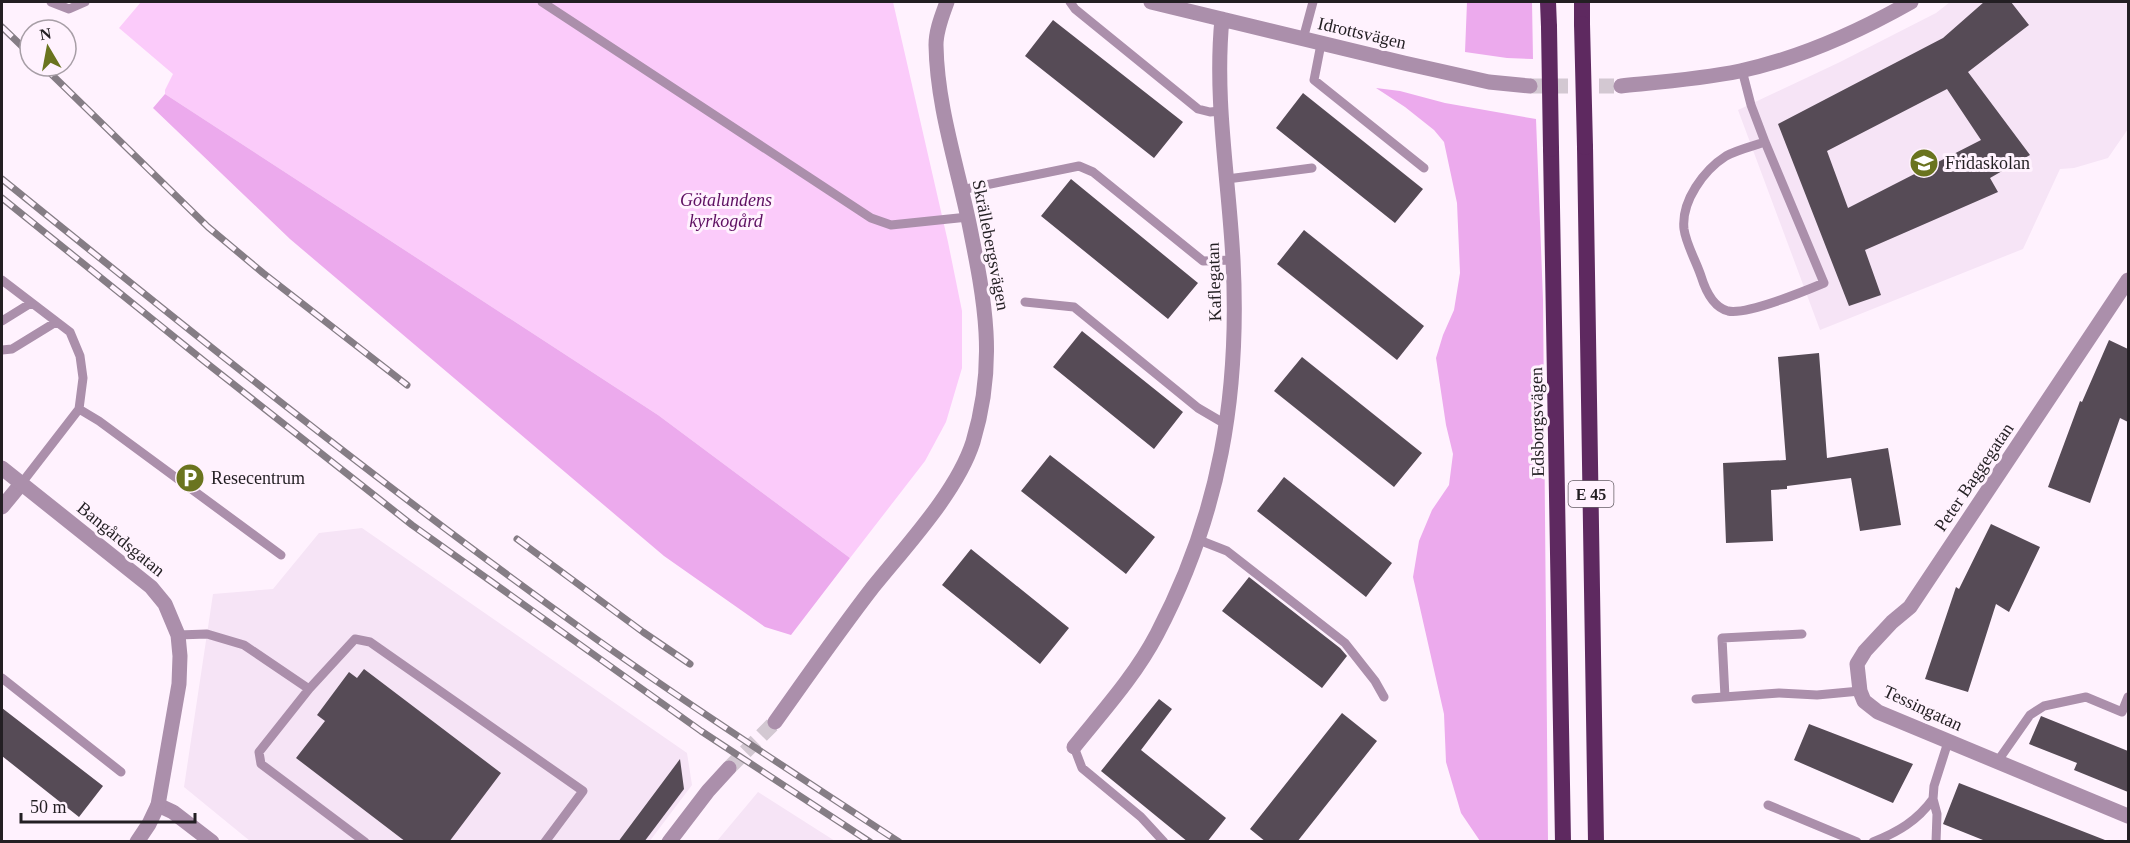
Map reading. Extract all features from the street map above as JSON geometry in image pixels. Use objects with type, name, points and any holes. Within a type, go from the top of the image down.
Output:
[{"type":"highway","name":"Edsborgsvägen","points":[[1548,2],[1563,842]]},
{"type":"highway","name":"E 45","points":[[1582,2],[1596,842]]},
{"type":"street","name":"Skrällebergsvägen","points":[[775,722],[849,618],[943,498],[972,444],[981,407],[987,365],[988,333],[984,297],[942,101],[936,44],[947,2]]},
{"type":"street","name":"Idrottsvägen","points":[[1151,2],[1489,82],[1530,87]]},
{"type":"street","points":[[1621,86],[1697,78],[1742,70],[1802,54],[1911,2]]},
{"type":"street","name":"Kaflegatan","points":[[1074,747],[1122,688],[1157,635],[1199,540],[1215,482],[1227,425],[1236,328],[1233,260],[1219,88],[1222,19]]},
{"type":"street","name":"Peter Baggegatan","points":[[1860,691],[1857,664],[1865,651],[1892,622],[1910,607],[2128,280]]},
{"type":"street","name":"Bangårdsgatan","points":[[2,468],[151,587],[165,604],[178,635],[179,684],[158,805],[137,842]]},
{"type":"street","points":[[2,507],[21,484]]},
{"type":"street","name":"Tessingatan","points":[[1860,691],[1864,701],[1878,712],[2128,816]]},
{"type":"street","points":[[669,842],[708,791],[729,768]]},
{"type":"street","points":[[158,805],[212,842]]},
{"type":"lane","points":[[51,2],[69,9],[85,2]]},
{"type":"lane","points":[[542,2],[872,218],[891,225],[968,217]]},
{"type":"lane","points":[[1070,2],[1075,9],[1198,109],[1210,112],[1221,111]]},
{"type":"lane","points":[[1303,39],[1313,2]]},
{"type":"lane","points":[[1322,44],[1314,80],[1424,168]]},
{"type":"lane","points":[[1742,70],[1750,105],[1824,283],[1778,301],[1728,311],[1719,306],[1707,293],[1684,229],[1686,209],[1695,190],[1706,175],[1727,156],[1765,142]]},
{"type":"lane","points":[[961,190],[1079,166],[1093,172],[1203,261],[1233,260]]},
{"type":"lane","points":[[1227,179],[1312,168]]},
{"type":"lane","points":[[3,284],[70,332],[80,356],[83,378],[79,409],[21,484]]},
{"type":"lane","points":[[1025,302],[1074,307],[1198,408],[1227,425]]},
{"type":"lane","points":[[2,321],[31,303]]},
{"type":"lane","points":[[2,350],[12,349],[56,322]]},
{"type":"lane","points":[[79,409],[99,421],[281,555]]},
{"type":"lane","points":[[1199,540],[1227,551],[1345,643],[1376,681],[1384,697]]},
{"type":"lane","points":[[178,635],[207,634],[244,645],[309,689]]},
{"type":"lane","points":[[1725,697],[1722,638],[1802,634]]},
{"type":"lane","points":[[365,842],[261,764],[259,752],[309,689],[355,639],[370,642],[583,791],[545,842]]},
{"type":"lane","points":[[2,678],[121,772]]},
{"type":"lane","name":"Tessingatan","points":[[1696,699],[1779,693],[1817,695],[1860,691]]},
{"type":"lane","points":[[1997,762],[2030,715],[2044,706],[2086,697],[2122,712],[2128,697]]},
{"type":"lane","points":[[1936,842],[1937,814],[1933,799],[1934,786],[1948,742]]},
{"type":"lane","points":[[1074,747],[1082,768],[1141,817],[1164,842]]},
{"type":"lane","points":[[1873,842],[1909,824],[1922,814],[1933,799]]},
{"type":"lane","points":[[1768,805],[1857,842]]},
{"type":"shaded area","points":[[1467,2],[1532,2],[1533,59],[1465,52]]},
{"type":"shaded area","name":"Fridaskolan","points":[[1950,2],[2128,2],[2128,129],[2108,158],[2074,168],[2060,169],[2023,249],[1820,330],[1738,110],[1840,62],[1936,13]]},
{"type":"shaded area","points":[[1376,88],[1536,119],[1543,300],[1548,841],[1480,841],[1461,813],[1446,762],[1444,714],[1413,577],[1419,541],[1432,510],[1449,485],[1453,454],[1446,425],[1436,358],[1454,310],[1460,273],[1457,203],[1444,142],[1434,130]]},
{"type":"shaded area","points":[[165,94],[658,415],[850,558],[791,635],[765,627],[664,556],[290,239],[153,108]]},
{"type":"shaded area","points":[[362,528],[687,753],[692,785],[649,842],[250,841],[184,787],[213,594],[273,589],[319,533]]},
{"type":"shaded area","points":[[758,792],[835,841],[717,841]]},
{"type":"green space","name":"Götalundens kyrkogård","points":[[141,2],[893,2],[962,311],[962,368],[946,422],[925,461],[850,558],[658,415],[165,94],[173,74],[119,28]]},
{"type":"building","points":[[1984,2],[2011,2],[2029,25],[1968,72],[2030,155],[1990,178],[1998,192],[1865,250],[1881,295],[1849,306],[1778,124],[1943,38]],"holes":[[[1947,89],[1981,140],[1848,208],[1827,151]]]},
{"type":"building","points":[[1053,20],[1183,122],[1154,158],[1025,56]]},
{"type":"building","points":[[1303,93],[1423,189],[1395,223],[1276,128]]},
{"type":"building","points":[[1071,179],[1198,283],[1168,319],[1041,216]]},
{"type":"building","points":[[1304,230],[1424,326],[1397,360],[1277,264]]},
{"type":"building","points":[[1082,331],[1183,412],[1154,449],[1053,367]]},
{"type":"building","points":[[2109,340],[2128,349],[2128,422],[2120,418],[2090,503],[2048,487],[2080,401],[2082,402]]},
{"type":"building","points":[[1819,353],[1827,458],[1888,448],[1901,525],[1860,531],[1851,478],[1771,490],[1773,541],[1726,543],[1723,463],[1786,460],[1778,357]]},
{"type":"building","points":[[1302,357],[1422,453],[1394,487],[1274,391]]},
{"type":"building","points":[[1050,455],[1155,537],[1126,574],[1021,491]]},
{"type":"building","points":[[1284,477],[1392,563],[1366,597],[1257,511]]},
{"type":"building","points":[[1991,524],[2040,547],[2009,612],[1996,604],[1968,692],[1925,679],[1956,587],[1959,589]]},
{"type":"building","points":[[971,549],[1069,628],[1040,664],[942,585]]},
{"type":"building","points":[[1249,577],[1340,648],[1347,656],[1322,688],[1222,611]]},
{"type":"building","points":[[364,669],[501,773],[449,842],[406,842],[296,758],[325,721],[317,715],[349,672],[357,678]]},
{"type":"building","points":[[1159,699],[1172,709],[1141,750],[1226,818],[1207,842],[1188,842],[1101,771]]},
{"type":"building","points":[[2,708],[103,786],[79,817],[2,756]]},
{"type":"building","points":[[1342,713],[1377,741],[1297,842],[1266,842],[1250,829]]},
{"type":"building","points":[[2041,716],[2128,751],[2128,792],[2074,770],[2077,763],[2029,744]]},
{"type":"building","points":[[1809,724],[1913,764],[1893,803],[1794,760]]},
{"type":"building","points":[[680,759],[684,789],[644,842],[618,842]]},
{"type":"building","points":[[1959,783],[2105,840],[2104,842],[1988,842],[1943,824]]},
{"type":"tunnel","points":[[1530,86],[1621,86]]},
{"type":"tunnel","points":[[729,768],[775,722]]},
{"type":"railway","points":[[2,27],[18,42]]},
{"type":"railway","points":[[55,78],[208,227],[263,273],[407,385]]},
{"type":"railway","points":[[2,179],[280,401],[492,563],[646,674],[899,842]]},
{"type":"railway","points":[[2,198],[412,525],[701,731],[870,842]]},
{"type":"railway","points":[[517,539],[690,664]]},
{"type":"place","name":"Fridaskolan","points":[[1924,163]]},
{"type":"place","name":"Resecentrum","points":[[190,478]]}]
